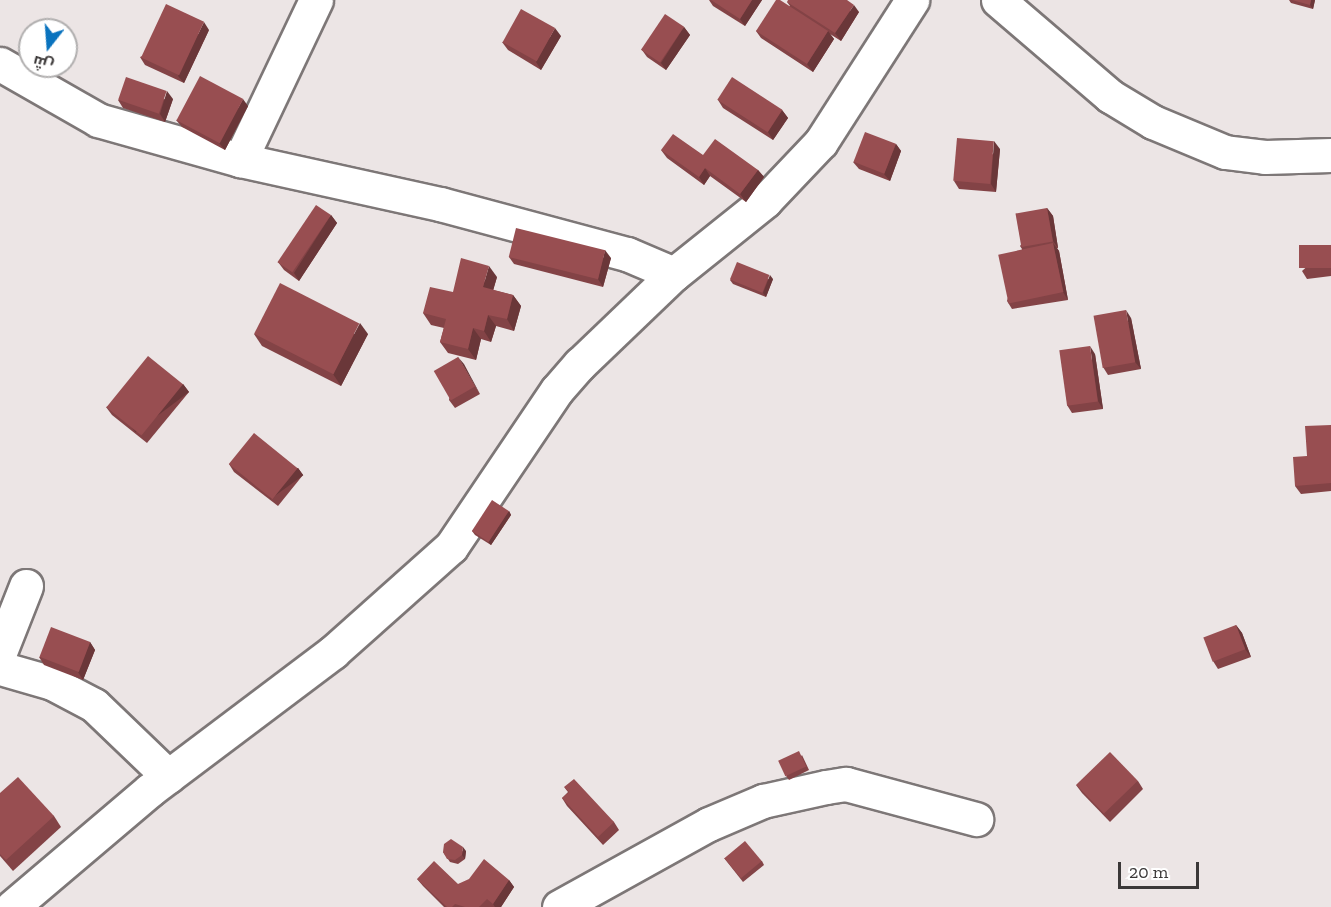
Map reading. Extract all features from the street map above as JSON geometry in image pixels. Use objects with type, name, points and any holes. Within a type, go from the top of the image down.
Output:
[{"type":"street","points":[[240,160],[276,77],[316,0]]},
{"type":"street","points":[[998,0],[1110,96],[1153,122],[1225,152],[1265,157],[1331,155]]},
{"type":"street","points":[[9,899],[333,652],[435,562],[474,513],[557,390],[674,274],[765,201],[821,142],[911,1]]},
{"type":"street","points":[[0,64],[98,120],[240,160],[440,204],[627,254],[674,274]]},
{"type":"street","points":[[0,652],[26,586]]},
{"type":"street","points":[[0,668],[52,683],[94,705],[168,776]]},
{"type":"street","points":[[559,907],[709,824],[763,801],[826,787],[855,785],[976,819]]},
{"type":"building","points":[[711,0],[752,0],[740,19]]},
{"type":"building","points":[[776,0],[780,0],[828,31],[807,64],[756,31]]},
{"type":"building","points":[[788,0],[847,0],[854,5],[835,33],[787,2]]},
{"type":"building","points":[[1292,0],[1311,0],[1310,5]]},
{"type":"building","points":[[166,4],[204,22],[179,75],[141,57]]},
{"type":"building","points":[[521,9],[555,28],[537,61],[503,42]]},
{"type":"building","points":[[665,14],[684,27],[660,63],[641,50]]},
{"type":"building","points":[[200,76],[243,99],[220,143],[177,120]]},
{"type":"building","points":[[126,77],[167,91],[159,114],[118,100]]},
{"type":"building","points":[[732,77],[782,110],[768,132],[717,100]]},
{"type":"building","points":[[865,132],[896,144],[884,174],[854,162]]},
{"type":"building","points":[[673,134],[703,155],[715,139],[758,170],[740,194],[705,168],[699,177],[661,150]]},
{"type":"building","points":[[957,138],[994,141],[990,184],[953,181]]},
{"type":"building","points":[[316,205],[331,215],[292,272],[277,262]]},
{"type":"building","points":[[1047,208],[1053,241],[1021,247],[1015,214]]},
{"type":"building","points":[[516,228],[605,250],[598,279],[509,257]]},
{"type":"building","points":[[1053,243],[1063,292],[1009,304],[998,255]]},
{"type":"building","points":[[1299,245],[1331,245],[1331,268],[1299,268]]},
{"type":"building","points":[[461,258],[489,266],[483,287],[513,295],[507,319],[488,315],[484,331],[473,328],[468,349],[440,342],[446,319],[423,313],[430,287],[453,292]]},
{"type":"building","points":[[737,262],[769,275],[762,293],[730,280]]},
{"type":"building","points":[[280,283],[359,323],[333,374],[254,334]]},
{"type":"building","points":[[1126,310],[1135,362],[1103,368],[1094,316]]},
{"type":"building","points":[[1090,346],[1098,401],[1067,406],[1059,350]]},
{"type":"building","points":[[148,356],[183,384],[141,436],[106,407]]},
{"type":"building","points":[[458,357],[475,386],[451,400],[434,371]]},
{"type":"building","points":[[1331,425],[1331,483],[1295,486],[1293,457],[1307,456],[1305,426]]},
{"type":"building","points":[[254,433],[298,468],[272,499],[229,464]]},
{"type":"building","points":[[492,500],[509,511],[489,542],[472,531]]},
{"type":"building","points":[[1236,625],[1245,649],[1213,662],[1203,638]]},
{"type":"building","points":[[51,627],[90,642],[79,672],[40,657]]},
{"type":"building","points":[[799,751],[806,766],[785,776],[778,761]]},
{"type":"building","points":[[1110,752],[1138,781],[1104,813],[1076,785]]},
{"type":"building","points":[[18,777],[54,816],[6,860],[0,854],[0,793]]},
{"type":"building","points":[[574,779],[614,822],[598,837],[562,798],[569,792],[564,787]]},
{"type":"building","points":[[451,839],[463,847],[462,855],[455,860],[447,859],[443,852],[444,844]]},
{"type":"building","points":[[745,841],[762,861],[741,878],[724,858]]},
{"type":"building","points":[[484,859],[509,880],[493,904],[487,899],[479,907],[455,904],[447,907],[417,879],[434,861],[458,884],[469,879]]}]
